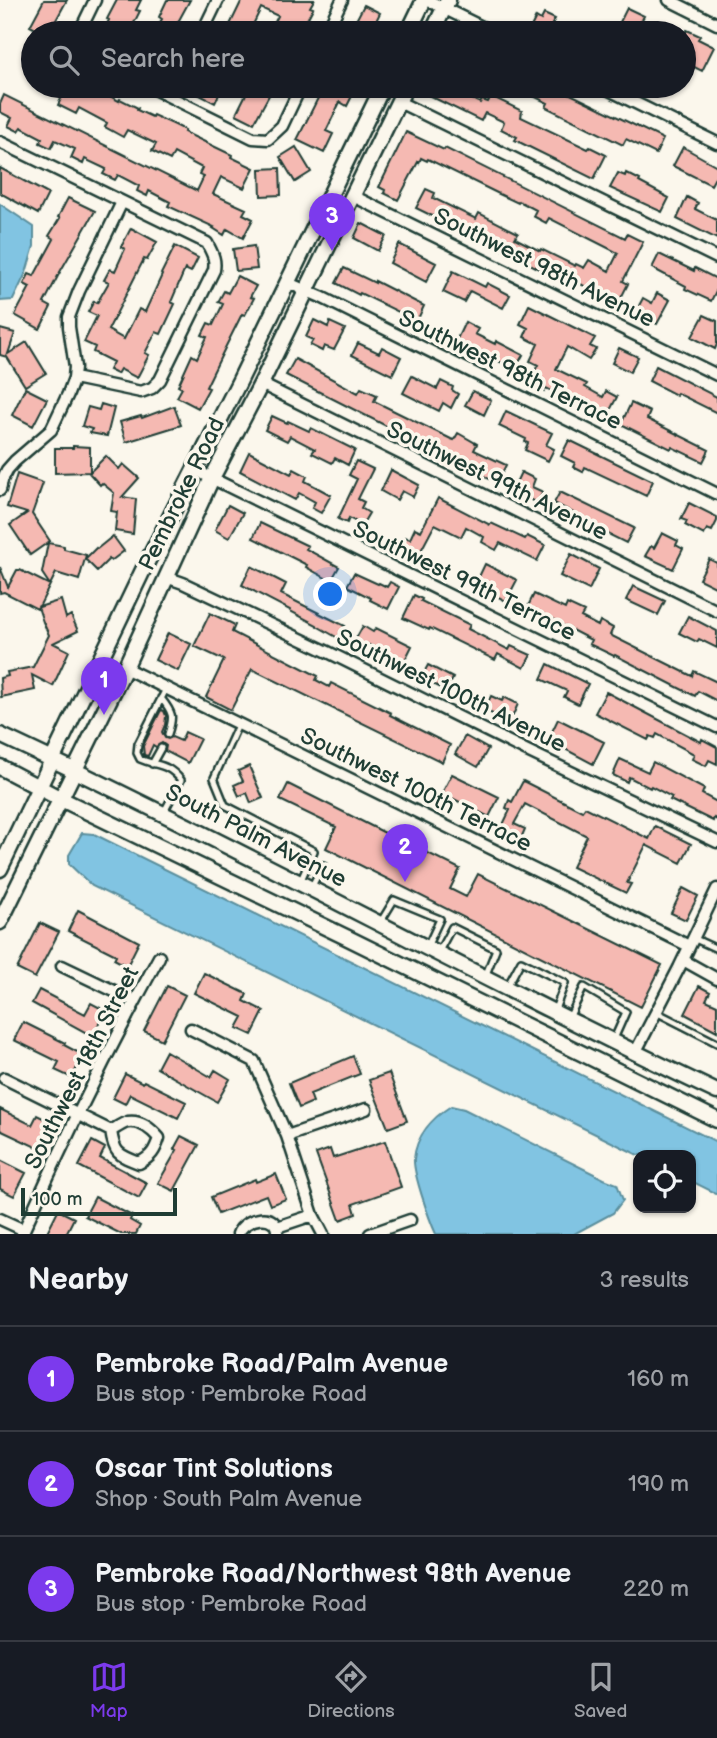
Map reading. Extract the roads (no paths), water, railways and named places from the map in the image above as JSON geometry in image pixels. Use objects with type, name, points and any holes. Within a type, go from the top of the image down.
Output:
[{"type":"main road","points":[[415,21],[426,0]]},
{"type":"main road","points":[[438,21],[446,4]]},
{"type":"main road","name":"Pembroke Road","points":[[0,869],[193,469],[240,380],[377,98]]},
{"type":"main road","name":"Pembroke Road","points":[[0,922],[125,668],[212,478],[401,98]]},
{"type":"main road","name":"South Palm Avenue","points":[[0,735],[717,1092]]},
{"type":"main road","points":[[0,767],[717,1120]]},
{"type":"street","points":[[85,21],[95,0]]},
{"type":"street","points":[[208,21],[218,0]]},
{"type":"street","points":[[332,21],[342,0]]},
{"type":"street","points":[[426,0],[446,4],[474,21]]},
{"type":"street","points":[[669,0],[717,24]]},
{"type":"street","points":[[172,98],[253,138],[268,139],[282,126],[295,98]]},
{"type":"street","points":[[625,98],[717,143]]},
{"type":"street","points":[[399,102],[717,258]]},
{"type":"street","points":[[0,142],[206,243],[215,262],[214,270],[160,380],[152,388],[141,391],[74,378]]},
{"type":"street","name":"Southwest 98th Avenue","points":[[353,196],[717,375]]},
{"type":"street","points":[[0,490],[2,480],[12,464],[51,430],[62,410],[74,378],[69,317],[122,202]]},
{"type":"street","name":"Southwest 98th Terrace","points":[[286,282],[717,494]]},
{"type":"street","name":"Southwest 99th Avenue","points":[[261,384],[717,611]]},
{"type":"street","name":"Southwest 99th Terrace","points":[[193,469],[717,727]]},
{"type":"street","name":"Southwest 100th Avenue","points":[[166,577],[303,640],[717,842]]},
{"type":"street","name":"Southwest 100th Terrace","points":[[125,668],[691,942]]},
{"type":"street","points":[[635,1053],[714,901],[717,889]]},
{"type":"street","name":"Southwest 18th Street","points":[[23,1232],[159,957]]},
{"type":"street","points":[[683,960],[717,979]]},
{"type":"street","points":[[62,966],[135,1001]]},
{"type":"street","points":[[191,1030],[254,1061],[287,1136],[313,1214],[323,1234]]},
{"type":"street","points":[[4,1078],[111,1131]]},
{"type":"street","points":[[287,1136],[366,1109]]},
{"type":"street","points":[[128,1122],[142,1124],[159,1138],[150,1158],[139,1163],[124,1157],[113,1147],[111,1131],[128,1122]]},
{"type":"street","points":[[238,1234],[240,1228],[247,1223],[261,1218],[274,1222],[277,1231],[313,1214]]},
{"type":"street","points":[[0,1219],[23,1232]]},
{"type":"street","points":[[370,1234],[410,1220]]},
{"type":"lane","points":[[162,814],[181,780],[174,771],[159,763],[152,764],[140,759],[137,753],[166,688]]},
{"type":"lane","points":[[161,698],[170,709],[173,719],[168,729]]},
{"type":"lane","points":[[239,724],[214,778],[225,806],[314,851],[305,886]]},
{"type":"lane","points":[[152,764],[158,749]]},
{"type":"lane","points":[[305,886],[323,865]]},
{"type":"lane","points":[[380,923],[394,900],[440,919],[433,950]]},
{"type":"lane","points":[[433,950],[452,927],[496,949],[485,977]]},
{"type":"lane","points":[[691,942],[717,949]]},
{"type":"lane","points":[[506,988],[521,961],[565,983],[554,1012]]},
{"type":"lane","points":[[568,1019],[584,987],[626,1012],[613,1042]]},
{"type":"lane","points":[[656,1012],[717,1043]]},
{"type":"water","points":[[0,204],[34,227],[34,246],[26,273],[13,300],[0,301]]},
{"type":"water","points":[[82,833],[94,834],[717,1142],[717,1194],[696,1184],[696,1150],[633,1150],[633,1153],[92,886],[69,864],[69,855]]},
{"type":"water","points":[[451,1106],[464,1109],[617,1184],[623,1200],[613,1213],[574,1234],[436,1234],[419,1185],[414,1159],[426,1128]]},
{"type":"place","name":"Pembroke Road/Northwest 98th Avenue","points":[[332,251]]},
{"type":"place","name":"Pembroke Road/Palm Avenue","points":[[104,715]]},
{"type":"place","name":"Oscar Tint Solutions","points":[[405,882]]}]
